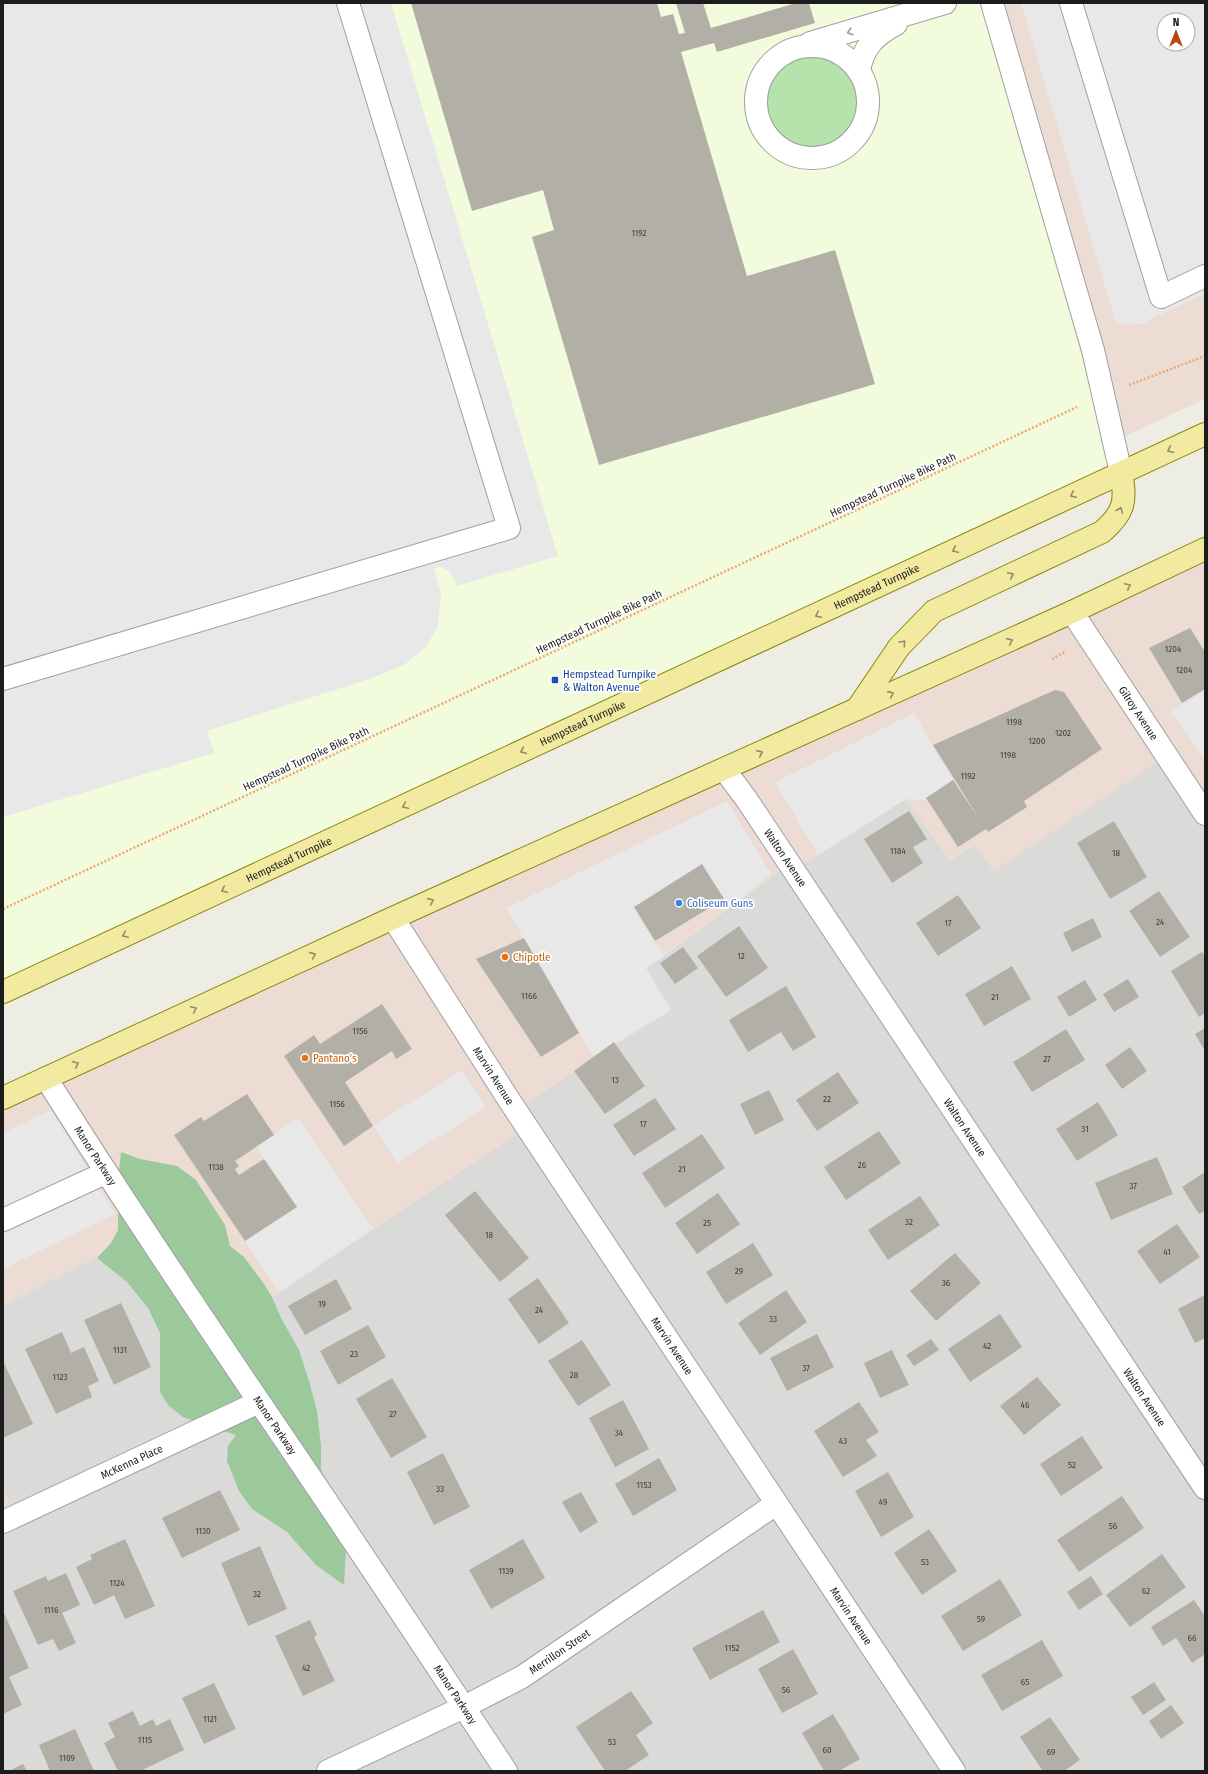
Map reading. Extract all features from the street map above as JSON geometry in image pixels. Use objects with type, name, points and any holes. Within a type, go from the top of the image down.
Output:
[{"type":"main road","name":"Hempstead Turnpike","points":[[3,992],[1205,434]]},
{"type":"main road","points":[[857,710],[899,647],[934,611],[1102,532],[1114,522],[1123,506],[1125,491],[1121,473]]},
{"type":"main road","points":[[3,1098],[393,918],[857,710],[1205,550]]},
{"type":"street","points":[[3,679],[509,528],[348,3]]},
{"type":"street","points":[[992,3],[1066,262],[1093,350],[1121,473]]},
{"type":"street","points":[[1071,3],[1161,297],[1205,276]]},
{"type":"street","points":[[799,46],[816,46],[833,49],[848,58],[860,70],[866,86],[868,103],[866,120],[858,135],[846,147],[831,155],[812,158],[794,155],[777,146],[764,133],[757,115],[755,98],[759,80],[768,65],[782,53],[799,46],[936,6]]},
{"type":"street","points":[[860,70],[862,56],[875,37],[893,26],[936,6]]},
{"type":"street","name":"Gilroy Avenue","points":[[1072,612],[1205,814]]},
{"type":"street","name":"Walton Avenue","points":[[724,769],[751,807],[1205,1488]]},
{"type":"street","name":"Marvin Avenue","points":[[393,918],[509,1100],[954,1771]]},
{"type":"street","name":"Manor Parkway","points":[[46,1078],[106,1173],[191,1302],[260,1402],[506,1771]]},
{"type":"street","points":[[3,1220],[106,1173]]},
{"type":"street","name":"McKenna Place","points":[[3,1522],[260,1402]]},
{"type":"street","name":"Merrillon Street","points":[[328,1771],[464,1707],[522,1677],[776,1504]]},
{"type":"path","name":"Hempstead Turnpike Bike Path","points":[[3,909],[1068,412],[1103,394],[1172,370],[1205,356]]},
{"type":"path","points":[[1052,659],[1065,652]]},
{"type":"shaded area","points":[[3,3],[984,3],[1106,445],[1108,472],[3,984]]},
{"type":"shaded area","points":[[3,3],[391,3],[558,556],[457,586],[450,572],[442,567],[434,568],[441,595],[438,626],[426,647],[404,665],[372,678],[207,731],[214,753],[3,817]]},
{"type":"shaded area","points":[[984,3],[1205,3],[1205,399],[1106,445]]},
{"type":"shaded area","points":[[1021,3],[1205,3],[1205,294],[1155,317],[1145,324],[1116,323]]},
{"type":"shaded area","points":[[1205,549],[1205,814],[1166,756],[994,871],[974,845],[950,861],[906,799],[793,871],[789,864],[646,967],[671,1010],[516,1110],[527,1128],[215,1336],[146,1233],[3,1305],[3,1098]]},
{"type":"shaded area","points":[[1205,690],[1205,759],[1170,711]]},
{"type":"shaded area","points":[[914,713],[953,780],[927,800],[906,799],[818,855],[775,782]]},
{"type":"shaded area","points":[[1167,756],[1205,814],[1205,1771],[3,1771],[3,1521],[14,1515],[3,1488],[3,1305],[146,1233],[215,1336],[373,1229],[516,1111],[646,968],[789,864],[906,799],[950,861],[974,845]]},
{"type":"shaded area","points":[[727,801],[771,874],[730,907],[702,865],[634,907],[664,956],[646,968],[671,1010],[593,1056],[506,908]]},
{"type":"shaded area","points":[[462,1070],[486,1107],[397,1163],[373,1126]]},
{"type":"shaded area","points":[[51,1110],[115,1214],[3,1269],[3,1133]]},
{"type":"shaded area","points":[[299,1118],[373,1229],[279,1292],[245,1241],[297,1207],[256,1146]]},
{"type":"shaded area","points":[[3,1488],[14,1515],[3,1521]]},
{"type":"green space","points":[[812,46],[834,50],[852,62],[864,80],[868,102],[864,124],[852,142],[834,154],[812,158],[790,154],[772,142],[760,124],[756,102],[760,80],[772,62],[790,50]]},
{"type":"green space","points":[[121,1152],[140,1159],[177,1166],[196,1180],[225,1225],[230,1246],[244,1257],[272,1297],[281,1318],[299,1350],[317,1411],[321,1445],[321,1470],[334,1495],[346,1550],[344,1585],[316,1565],[287,1532],[252,1509],[239,1491],[227,1461],[228,1446],[236,1435],[183,1417],[168,1405],[160,1392],[160,1333],[148,1308],[127,1282],[97,1258],[111,1243],[118,1230],[118,1180]]},
{"type":"building","points":[[411,3],[657,3],[661,17],[673,14],[679,34],[685,33],[676,3],[703,3],[711,28],[796,3],[809,3],[815,23],[717,52],[714,43],[681,52],[747,276],[835,250],[875,384],[599,465],[532,237],[554,230],[543,190],[472,211]]},
{"type":"building","points":[[1190,628],[1205,652],[1205,689],[1182,703],[1149,648]]},
{"type":"building","points":[[1055,690],[1064,692],[1102,749],[1024,801],[1027,807],[988,832],[986,829],[958,847],[926,798],[953,780],[980,820],[933,745]]},
{"type":"building","points":[[909,811],[927,839],[913,847],[923,863],[892,883],[864,839]]},
{"type":"building","points":[[1114,821],[1147,877],[1110,899],[1077,843]]},
{"type":"building","name":"Coliseum Guns","points":[[702,864],[724,899],[655,941],[634,907]]},
{"type":"building","points":[[1159,891],[1190,937],[1160,957],[1129,911]]},
{"type":"building","points":[[958,895],[981,928],[938,956],[916,923]]},
{"type":"building","points":[[1093,918],[1102,937],[1072,952],[1063,933]]},
{"type":"building","points":[[739,926],[768,968],[726,997],[697,956]]},
{"type":"building","points":[[524,938],[579,1033],[541,1057],[476,959]]},
{"type":"building","points":[[683,947],[698,968],[675,984],[660,963]]},
{"type":"building","points":[[1202,952],[1205,956],[1205,1013],[1199,1017],[1171,971]]},
{"type":"building","points":[[1012,966],[1031,999],[984,1026],[965,994]]},
{"type":"building","points":[[1128,979],[1139,997],[1114,1012],[1103,994]]},
{"type":"building","points":[[1085,980],[1097,1000],[1069,1017],[1057,997]]},
{"type":"building","points":[[786,986],[816,1037],[793,1051],[781,1032],[748,1052],[729,1020]]},
{"type":"building","points":[[382,1004],[412,1049],[396,1059],[392,1051],[345,1082],[373,1126],[344,1146],[284,1056],[314,1035],[320,1044]]},
{"type":"building","points":[[1205,1028],[1205,1051],[1195,1034]]},
{"type":"building","points":[[1066,1029],[1085,1060],[1032,1092],[1013,1062]]},
{"type":"building","points":[[614,1042],[645,1086],[605,1114],[574,1071]]},
{"type":"building","points":[[1130,1047],[1147,1071],[1122,1089],[1105,1065]]},
{"type":"building","points":[[838,1072],[859,1103],[817,1131],[796,1100]]},
{"type":"building","points":[[769,1090],[784,1120],[755,1135],[740,1104]]},
{"type":"building","points":[[247,1094],[274,1135],[235,1161],[239,1166],[235,1169],[239,1175],[264,1159],[297,1207],[245,1241],[174,1135],[201,1117],[204,1121]]},
{"type":"building","points":[[655,1098],[676,1129],[634,1156],[613,1125]]},
{"type":"building","points":[[1098,1102],[1118,1135],[1077,1161],[1056,1129]]},
{"type":"building","points":[[879,1131],[901,1163],[846,1200],[824,1167]]},
{"type":"building","points":[[702,1134],[725,1168],[665,1208],[642,1173]]},
{"type":"building","points":[[1157,1157],[1173,1194],[1111,1220],[1095,1183]]},
{"type":"building","points":[[1205,1172],[1205,1211],[1199,1214],[1182,1187]]},
{"type":"building","points":[[475,1191],[529,1258],[500,1282],[445,1215]]},
{"type":"building","points":[[718,1193],[740,1224],[697,1254],[675,1223]]},
{"type":"building","points":[[920,1196],[940,1225],[888,1260],[868,1230]]},
{"type":"building","points":[[1177,1224],[1200,1257],[1160,1284],[1137,1251]]},
{"type":"building","points":[[753,1243],[773,1275],[726,1304],[706,1272]]},
{"type":"building","points":[[955,1253],[981,1283],[936,1321],[910,1291]]},
{"type":"building","points":[[538,1278],[569,1323],[539,1344],[508,1299]]},
{"type":"building","points":[[336,1279],[352,1309],[305,1335],[288,1306]]},
{"type":"building","points":[[786,1290],[807,1322],[760,1355],[738,1323]]},
{"type":"building","points":[[1205,1295],[1205,1338],[1195,1343],[1178,1309]]},
{"type":"building","points":[[121,1303],[151,1367],[114,1385],[84,1320]]},
{"type":"building","points":[[1000,1314],[1022,1347],[970,1382],[948,1349]]},
{"type":"building","points":[[368,1325],[386,1357],[338,1385],[320,1351]]},
{"type":"building","points":[[62,1332],[71,1353],[84,1347],[99,1381],[88,1386],[92,1397],[56,1414],[25,1349]]},
{"type":"building","points":[[817,1334],[834,1367],[787,1391],[770,1358]]},
{"type":"building","points":[[931,1339],[939,1350],[914,1366],[906,1355]]},
{"type":"building","points":[[582,1340],[611,1385],[578,1406],[548,1361]]},
{"type":"building","points":[[892,1350],[909,1385],[880,1398],[864,1363]]},
{"type":"building","points":[[3,1361],[33,1424],[3,1438]]},
{"type":"building","points":[[1037,1377],[1061,1405],[1024,1435],[1000,1406]]},
{"type":"building","points":[[392,1378],[427,1437],[391,1458],[356,1399]]},
{"type":"building","points":[[623,1400],[649,1449],[615,1467],[589,1418]]},
{"type":"building","points":[[859,1402],[879,1432],[866,1440],[877,1456],[843,1477],[814,1431]]},
{"type":"building","points":[[1082,1436],[1103,1468],[1061,1496],[1040,1464]]},
{"type":"building","points":[[443,1453],[470,1507],[434,1525],[407,1472]]},
{"type":"building","points":[[659,1458],[677,1490],[633,1516],[615,1484]]},
{"type":"building","points":[[888,1472],[914,1517],[881,1537],[855,1491]]},
{"type":"building","points":[[220,1490],[240,1530],[182,1558],[162,1518]]},
{"type":"building","points":[[581,1492],[598,1522],[580,1533],[562,1502]]},
{"type":"building","points":[[1122,1496],[1144,1528],[1079,1572],[1057,1540]]},
{"type":"building","points":[[929,1529],[957,1571],[922,1595],[894,1553]]},
{"type":"building","points":[[125,1539],[155,1606],[125,1619],[114,1595],[94,1605],[76,1567],[92,1559],[90,1555]]},
{"type":"building","points":[[523,1539],[545,1578],[491,1609],[469,1570]]},
{"type":"building","points":[[260,1546],[287,1609],[248,1626],[221,1563]]},
{"type":"building","points":[[1162,1554],[1186,1587],[1130,1627],[1106,1595]]},
{"type":"building","points":[[66,1573],[80,1605],[62,1613],[76,1643],[59,1651],[53,1639],[38,1645],[13,1591],[46,1576],[48,1581]]},
{"type":"building","points":[[1091,1576],[1103,1594],[1079,1610],[1067,1592]]},
{"type":"building","points":[[1000,1579],[1022,1615],[963,1651],[941,1616]]},
{"type":"building","points":[[1194,1600],[1205,1616],[1205,1654],[1192,1663],[1176,1638],[1163,1646],[1151,1627]]},
{"type":"building","points":[[763,1610],[780,1642],[710,1680],[692,1648]]},
{"type":"building","points":[[3,1611],[29,1668],[9,1677],[22,1705],[3,1714]]},
{"type":"building","points":[[310,1620],[317,1635],[314,1637],[335,1681],[303,1696],[275,1636]]},
{"type":"building","points":[[1042,1640],[1063,1676],[1002,1711],[981,1675]]},
{"type":"building","points":[[793,1649],[818,1694],[782,1713],[758,1669]]},
{"type":"building","points":[[1154,1682],[1166,1700],[1143,1715],[1131,1697]]},
{"type":"building","points":[[214,1683],[236,1729],[204,1744],[182,1698]]},
{"type":"building","points":[[631,1691],[653,1723],[636,1735],[649,1755],[625,1771],[605,1771],[576,1727]]},
{"type":"building","points":[[1171,1705],[1184,1723],[1161,1739],[1149,1721]]},
{"type":"building","points":[[133,1711],[140,1726],[153,1719],[156,1726],[170,1719],[184,1750],[140,1771],[118,1771],[104,1743],[115,1737],[108,1723]]},
{"type":"building","points":[[833,1714],[860,1759],[839,1771],[824,1771],[802,1733]]},
{"type":"building","points":[[1050,1717],[1080,1760],[1064,1771],[1043,1771],[1020,1737]]},
{"type":"building","points":[[75,1729],[94,1771],[50,1771],[39,1745]]},
{"type":"building","points":[[23,1764],[27,1771],[9,1771]]},
{"type":"place","name":"Hempstead Turnpike & Walton Avenue","points":[[555,680]]},
{"type":"place","name":"Coliseum Guns","points":[[679,903]]},
{"type":"place","name":"Chipotle","points":[[505,957]]},
{"type":"place","name":"Pantano’s","points":[[305,1058]]}]
